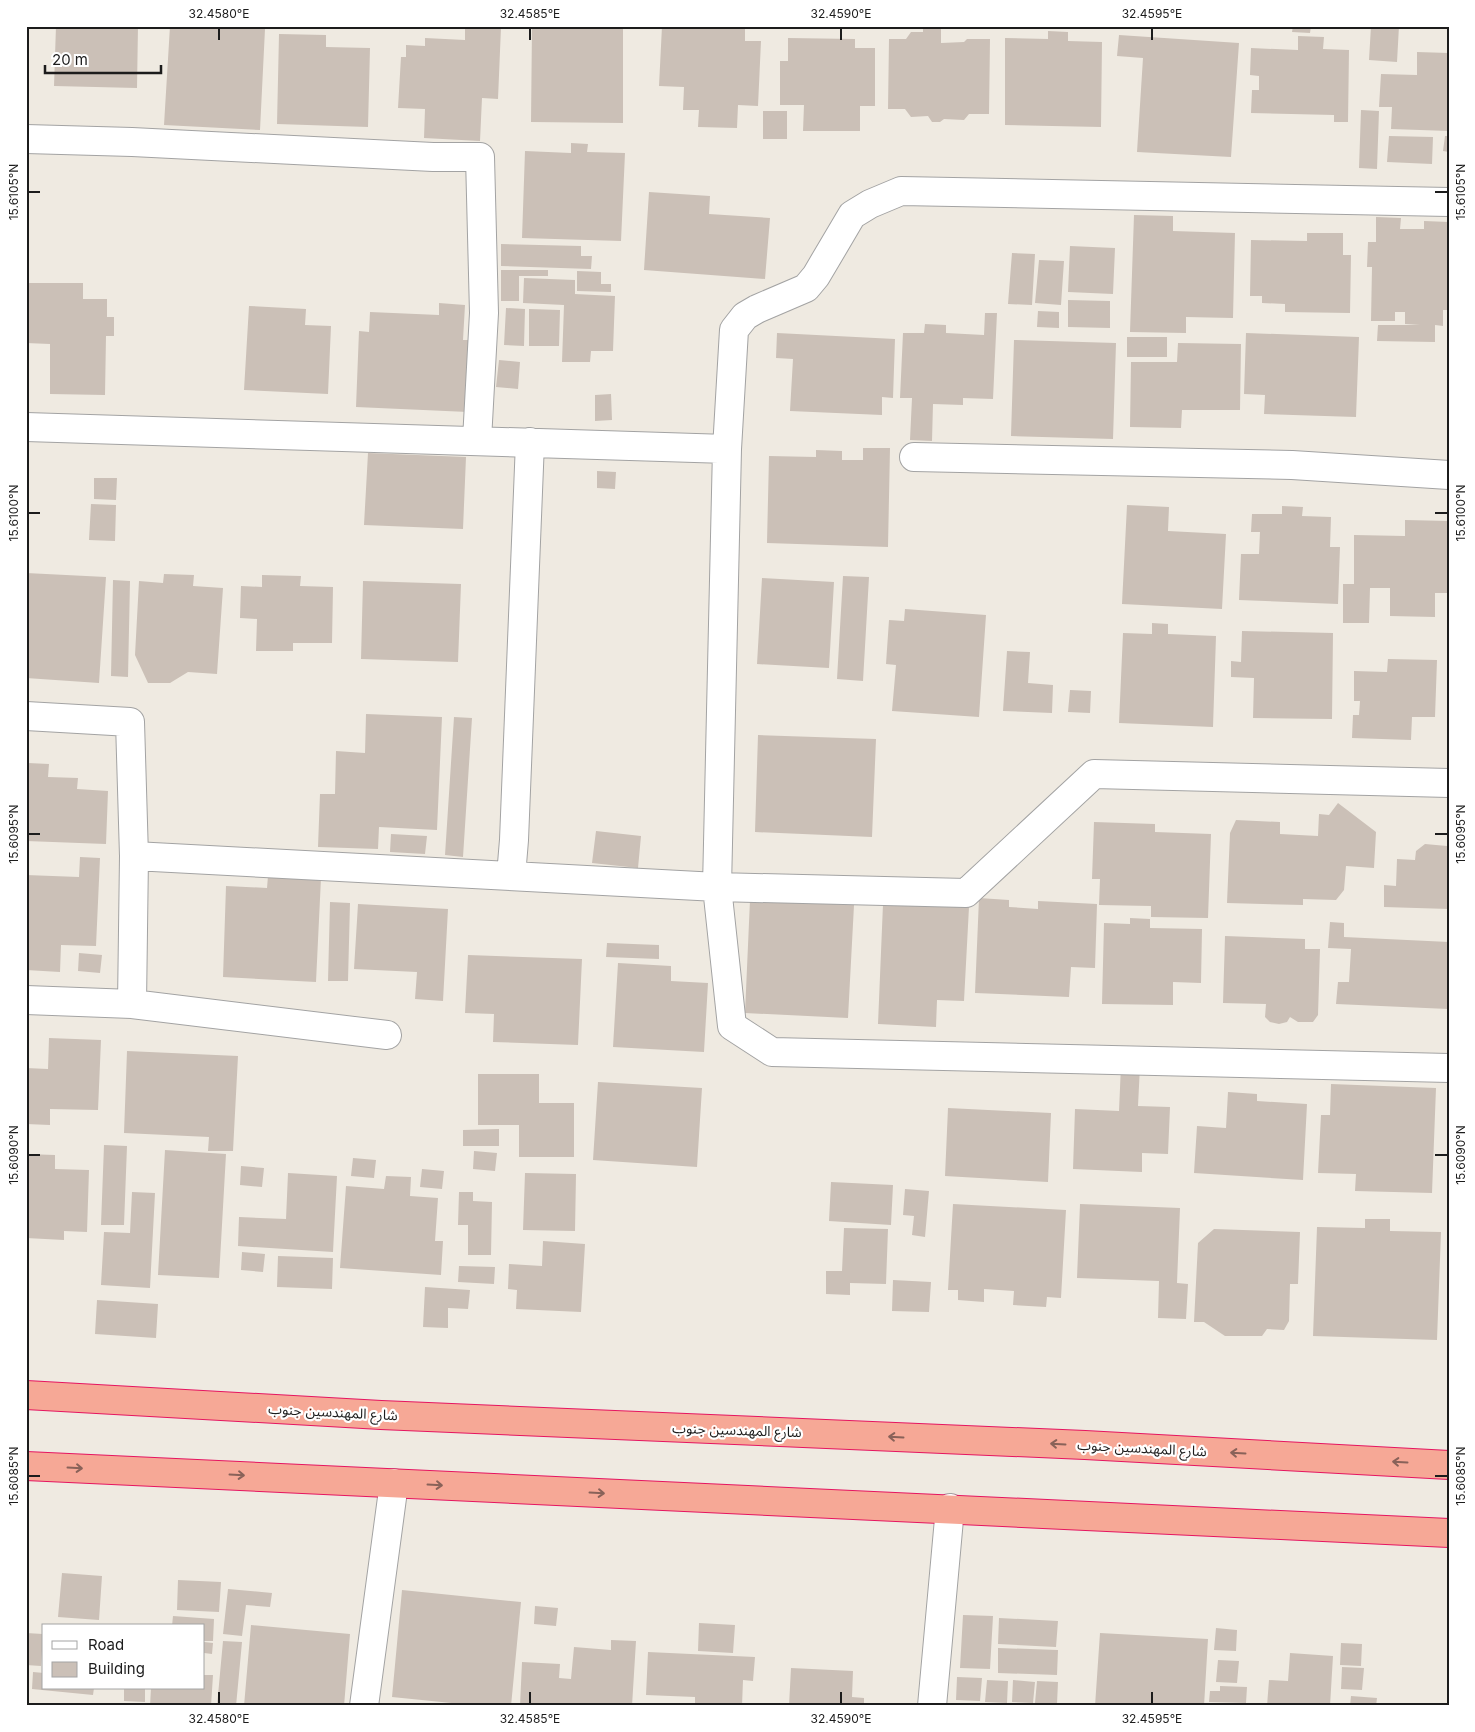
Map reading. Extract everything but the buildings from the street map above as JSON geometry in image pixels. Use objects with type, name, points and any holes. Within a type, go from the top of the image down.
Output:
[{"type":"highway","name":"شارع المهندسين جنوب","points":[[26,1395],[381,1415],[1085,1445],[1449,1465]]},
{"type":"highway","points":[[26,1466],[689,1498],[950,1508],[1449,1533]]},
{"type":"street","points":[[26,139],[142,142],[433,157],[480,157],[484,313],[477,440]]},
{"type":"street","points":[[1449,202],[901,191],[870,204],[852,215],[816,276],[806,288],[751,312],[745,316],[734,330],[727,449],[717,887],[732,1026],[772,1052],[1449,1068]]},
{"type":"street","points":[[26,427],[727,449]]},
{"type":"street","points":[[511,876],[530,442]]},
{"type":"street","points":[[914,457],[1292,465],[1449,475]]},
{"type":"street","points":[[26,716],[130,722],[134,856],[132,1004]]},
{"type":"street","points":[[134,856],[717,887],[966,893],[1094,774],[1449,783]]},
{"type":"street","points":[[26,1000],[132,1004],[388,1035]]},
{"type":"street","points":[[1449,1457],[1449,1465]]},
{"type":"street","points":[[364,1706],[394,1483]]},
{"type":"street","points":[[932,1706],[950,1508]]}]
